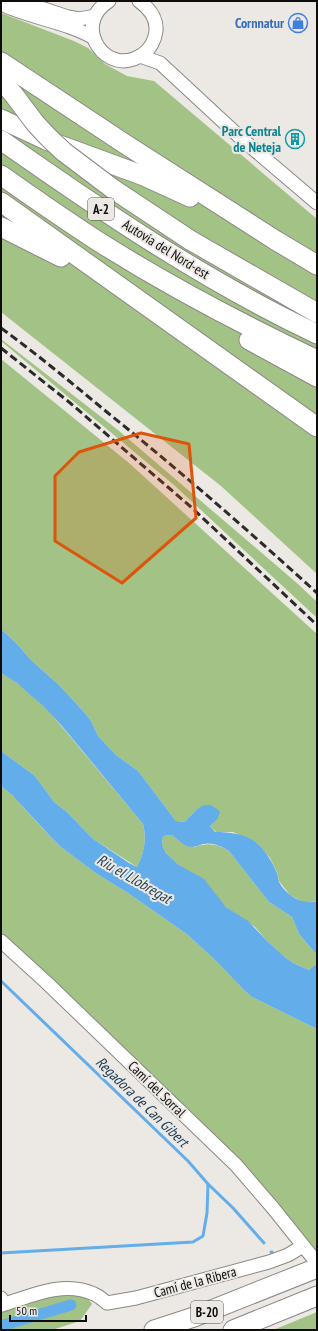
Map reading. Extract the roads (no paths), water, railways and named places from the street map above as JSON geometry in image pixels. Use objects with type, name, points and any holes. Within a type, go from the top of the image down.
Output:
[{"type":"highway","points":[[1,62],[125,144],[163,176],[317,265]]},
{"type":"highway","points":[[1,80],[35,123],[49,138],[64,152],[113,189],[190,240],[317,313]]},
{"type":"highway","points":[[1,119],[46,140],[124,168],[163,176]]},
{"type":"highway","name":"Autovia del Nord-est","points":[[1,140],[76,192],[157,245],[263,308],[317,334]]},
{"type":"highway","name":"Autovia del Nord-est","points":[[1,175],[96,240],[136,264],[212,308],[317,360]]},
{"type":"highway","points":[[1,202],[317,427]]},
{"type":"highway","points":[[1,227],[77,265],[184,332]]},
{"type":"highway","points":[[96,240],[189,305],[317,377]]},
{"type":"highway","name":"B-20","points":[[154,1330],[194,1317],[260,1292],[317,1268]]},
{"type":"highway","name":"B-20","points":[[233,1330],[317,1296]]},
{"type":"street","points":[[20,1],[68,17],[79,19],[95,16]]},
{"type":"street","points":[[109,1],[101,7],[92,23],[94,38],[102,52],[111,58],[127,60],[140,56],[153,42],[156,31],[155,25],[152,13],[145,4]]},
{"type":"street","points":[[1,4],[34,17],[79,30],[94,38]]},
{"type":"street","points":[[153,42],[160,63]]},
{"type":"street","points":[[140,56],[160,63],[243,140],[317,203]]},
{"type":"street","name":"Camí del Sorral","points":[[1,941],[46,982],[236,1164],[303,1246]]},
{"type":"street","points":[[303,1246],[317,1264]]},
{"type":"street","name":"Camí de la Ribera","points":[[1,1298],[2,1305],[64,1288],[80,1289],[95,1294],[107,1302],[136,1298],[269,1262],[303,1246]]},
{"type":"water","name":"Riu el Llobregat","points":[[1,629],[31,660],[60,686],[84,712],[91,721],[98,736],[116,755],[138,771],[176,821],[185,822],[201,806],[210,805],[215,807],[220,812],[217,820],[210,826],[215,832],[238,834],[255,841],[269,858],[277,873],[279,882],[290,895],[301,901],[317,901],[317,955],[317,1029],[252,997],[188,935],[128,893],[97,874],[61,847],[12,795],[1,786],[1,751],[35,776],[54,802],[67,812],[92,838],[137,867],[144,846],[145,835],[143,824],[62,726],[42,705],[17,683],[1,673]],"holes":[[[172,835],[189,847],[203,844],[213,844],[229,851],[269,902],[292,917],[299,934],[317,955],[316,964],[309,970],[286,958],[248,921],[226,907],[204,879],[179,865],[166,853],[162,845],[163,836]]]},
{"type":"waterway","name":"Regadora de Can Gibert","points":[[1,981],[188,1161],[264,1243]]},
{"type":"waterway","points":[[1,1253],[193,1242],[203,1236],[207,1213],[208,1184]]},
{"type":"waterway","points":[[1,1326],[71,1305]]},
{"type":"railway","points":[[1,328],[161,457],[240,524],[317,593]]},
{"type":"railway","points":[[1,348],[69,402],[191,507],[317,625]]},
{"type":"place","name":"Cornnatur","points":[[298,23]]},
{"type":"place","name":"Parc Central de Neteja","points":[[295,139]]}]
